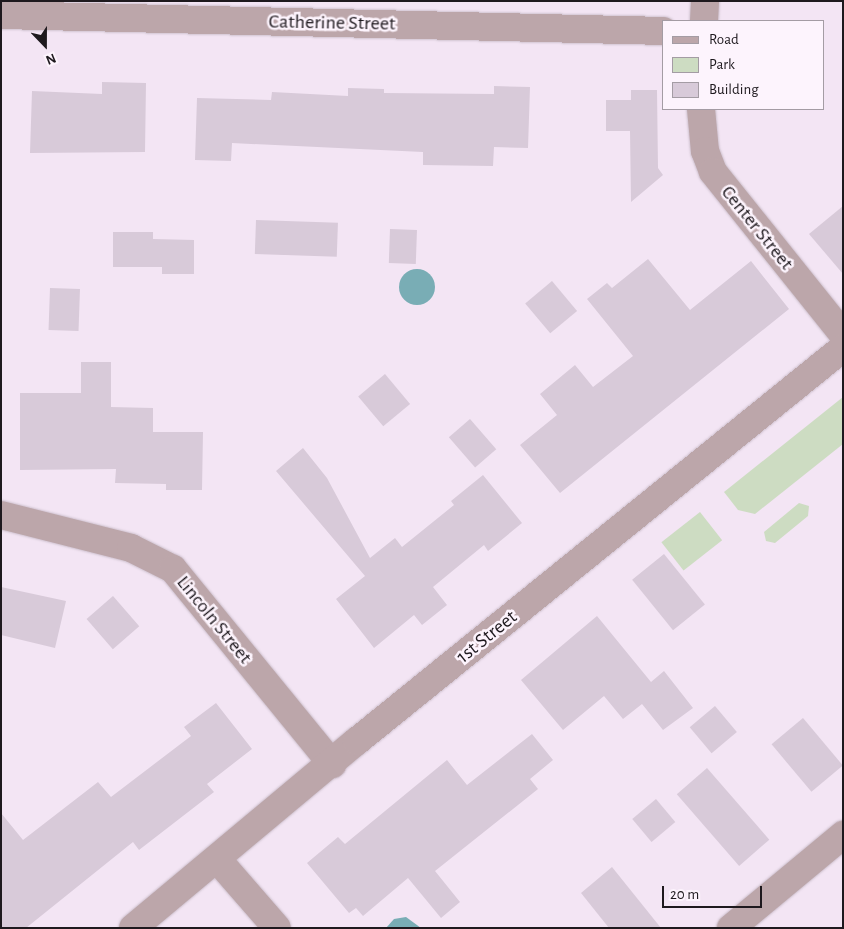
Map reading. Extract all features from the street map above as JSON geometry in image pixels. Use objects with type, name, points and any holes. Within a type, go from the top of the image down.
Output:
[{"type":"street","points":[[704,20],[705,1]]},
{"type":"street","name":"Catherine Street","points":[[1,16],[662,31]]},
{"type":"street","name":"Center Street","points":[[702,110],[705,151],[713,172],[843,334]]},
{"type":"street","name":"1st Street","points":[[133,928],[843,348]]},
{"type":"street","name":"Lincoln Street","points":[[1,515],[131,548],[173,569],[332,764]]},
{"type":"street","points":[[731,928],[843,834]]},
{"type":"street","points":[[217,858],[277,928]]},
{"type":"green space","points":[[843,397],[843,444],[755,514],[738,510],[724,492]]},
{"type":"green space","points":[[799,503],[809,506],[808,516],[775,543],[766,541],[764,532]]},
{"type":"green space","points":[[700,512],[722,540],[684,571],[661,542]]},
{"type":"water","points":[[417,269],[430,274],[435,287],[430,300],[417,305],[404,300],[399,287],[404,274]]},
{"type":"water","points":[[406,917],[421,928],[386,928],[394,919]]},
{"type":"building","points":[[102,82],[146,83],[145,152],[30,153],[32,91],[102,94]]},
{"type":"building","points":[[494,86],[530,87],[528,148],[494,147],[493,166],[423,165],[423,152],[232,143],[231,161],[195,160],[197,98],[271,100],[272,92],[348,96],[348,88],[384,89],[384,93],[494,94]]},
{"type":"building","points":[[631,90],[657,90],[658,168],[663,175],[631,202],[630,131],[606,131],[606,100],[631,100]]},
{"type":"building","points":[[843,206],[843,274],[809,234]]},
{"type":"building","points":[[256,220],[338,223],[337,257],[255,254]]},
{"type":"building","points":[[390,229],[417,230],[416,264],[389,263]]},
{"type":"building","points":[[113,232],[153,232],[153,239],[194,240],[194,274],[162,274],[162,267],[113,267]]},
{"type":"building","points":[[648,259],[690,310],[751,261],[789,309],[560,493],[520,445],[557,415],[540,394],[575,365],[593,387],[633,356],[587,299],[607,283],[612,288]]},
{"type":"building","points":[[552,281],[577,311],[550,333],[525,303]]},
{"type":"building","points":[[50,288],[80,289],[79,331],[49,330]]},
{"type":"building","points":[[81,362],[111,362],[111,407],[153,408],[153,432],[203,432],[202,490],[166,490],[166,484],[115,483],[116,469],[20,470],[20,393],[81,393]]},
{"type":"building","points":[[385,374],[410,404],[383,426],[358,396]]},
{"type":"building","points":[[470,419],[496,449],[475,468],[449,437]]},
{"type":"building","points":[[303,448],[327,478],[370,558],[395,538],[402,547],[454,505],[451,501],[483,475],[522,523],[488,551],[484,545],[433,587],[447,605],[422,625],[414,615],[374,648],[336,599],[365,576],[276,471]]},
{"type":"building","points":[[664,554],[705,605],[673,630],[632,580]]},
{"type":"building","points":[[1,587],[66,601],[55,648],[1,635]]},
{"type":"building","points":[[113,596],[139,626],[113,649],[87,619]]},
{"type":"building","points":[[597,616],[651,682],[664,671],[693,708],[663,730],[642,704],[623,719],[604,696],[563,730],[521,680]]},
{"type":"building","points":[[216,703],[252,749],[207,784],[214,792],[139,850],[133,842],[26,928],[1,928],[1,813],[23,840],[98,782],[111,797],[191,736],[184,727]]},
{"type":"building","points":[[715,706],[737,732],[712,753],[690,727]]},
{"type":"building","points":[[803,718],[843,765],[811,792],[772,744]]},
{"type":"building","points":[[532,734],[553,760],[530,779],[538,789],[435,871],[460,902],[441,918],[408,878],[363,916],[356,908],[349,913],[307,863],[338,837],[345,844],[447,760],[467,785]]},
{"type":"building","points":[[707,768],[769,840],[739,866],[677,794]]},
{"type":"building","points":[[656,799],[675,822],[652,842],[632,819]]},
{"type":"building","points":[[612,867],[661,928],[609,928],[581,893]]}]
